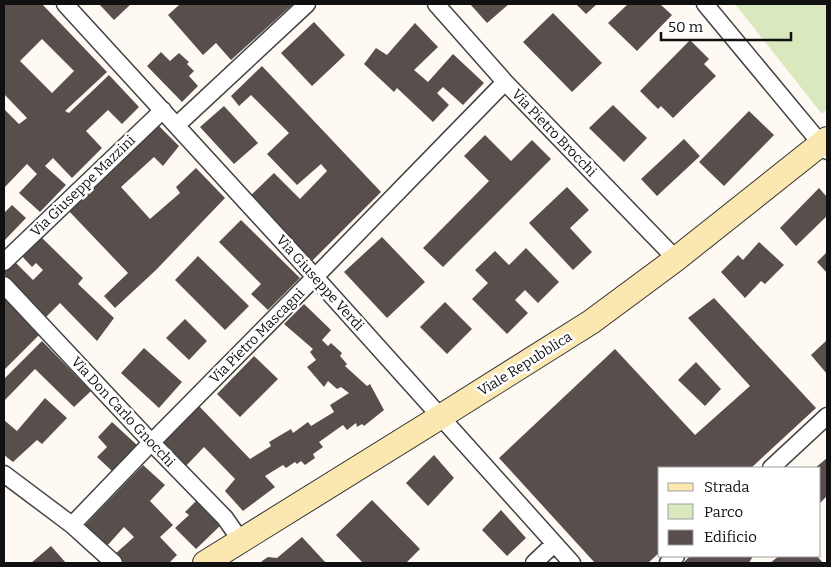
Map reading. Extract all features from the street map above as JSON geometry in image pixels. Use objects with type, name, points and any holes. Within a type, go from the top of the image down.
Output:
[{"type":"street","name":"Via Giuseppe Verdi","points":[[65,4],[315,277],[572,563]]},
{"type":"street","points":[[177,125],[307,4]]},
{"type":"street","name":"Via Pietro Brocchi","points":[[436,4],[505,82],[676,259]]},
{"type":"street","points":[[705,4],[826,145]]},
{"type":"street","name":"Via Pietro Mascagni","points":[[72,525],[151,442],[505,82]]},
{"type":"street","name":"Via Giuseppe Mazzini","points":[[4,262],[163,110]]},
{"type":"street","name":"Viale Repubblica","points":[[205,563],[569,336],[676,259],[826,145]]},
{"type":"street","name":"Via Don Carlo Gnocchi","points":[[4,285],[224,518],[241,540]]},
{"type":"street","points":[[772,467],[827,416]]},
{"type":"street","points":[[4,474],[72,525],[114,563]]},
{"type":"street","points":[[534,563],[554,544]]},
{"type":"green space","points":[[735,4],[827,4],[827,109],[822,114]]},
{"type":"building","points":[[4,4],[42,4],[107,72],[65,111],[69,113],[109,75],[139,107],[122,124],[108,110],[86,131],[102,148],[72,178],[53,158],[45,166],[66,185],[40,212],[19,193],[37,174],[27,164],[4,188],[4,109],[19,124],[27,118],[4,94]],"holes":[[[42,39],[74,71],[52,93],[20,61]]]},
{"type":"building","points":[[99,4],[131,4],[114,20]]},
{"type":"building","points":[[180,4],[293,4],[231,60],[216,43],[203,55],[168,15]]},
{"type":"building","points":[[470,4],[509,4],[487,23]]},
{"type":"building","points":[[576,4],[597,4],[586,14]]},
{"type":"building","points":[[628,4],[660,4],[672,15],[637,51],[608,23]]},
{"type":"building","points":[[553,13],[602,63],[572,92],[523,42]]},
{"type":"building","points":[[314,22],[345,55],[312,86],[281,53]]},
{"type":"building","points":[[415,23],[438,47],[414,70],[428,82],[453,54],[484,83],[463,105],[443,87],[437,93],[449,105],[433,122],[397,88],[394,92],[364,64],[376,48],[387,55]]},
{"type":"building","points":[[690,40],[709,59],[704,64],[716,76],[673,118],[661,106],[658,109],[640,91]]},
{"type":"building","points":[[161,52],[170,61],[179,53],[189,62],[187,64],[194,71],[189,76],[198,86],[182,102],[147,66]]},
{"type":"building","points":[[262,66],[381,192],[312,261],[250,196],[274,173],[300,199],[327,171],[321,164],[297,185],[267,154],[289,133],[251,95],[239,106],[231,96]]},
{"type":"building","points":[[613,105],[647,138],[624,162],[589,128]]},
{"type":"building","points":[[224,106],[258,143],[234,164],[200,127]]},
{"type":"building","points":[[749,111],[774,135],[724,186],[699,162]]},
{"type":"building","points":[[156,123],[179,146],[163,166],[154,157],[121,187],[150,219],[180,193],[176,187],[196,168],[225,198],[156,270],[115,308],[104,296],[128,273],[66,208]]},
{"type":"building","points":[[485,135],[511,161],[532,140],[551,159],[443,267],[423,248],[489,181],[464,156]]},
{"type":"building","points":[[684,139],[700,156],[657,196],[641,179]]},
{"type":"building","points":[[567,187],[589,210],[570,228],[592,252],[573,270],[529,223]]},
{"type":"building","points":[[819,188],[827,197],[827,216],[796,246],[780,228]]},
{"type":"building","points":[[12,205],[26,218],[4,241],[4,213]]},
{"type":"building","points":[[241,220],[300,278],[268,310],[251,294],[261,284],[219,242]]},
{"type":"building","points":[[39,235],[83,278],[78,284],[114,318],[97,341],[60,303],[46,317],[4,274],[4,271],[14,261],[33,280],[43,270],[36,263],[32,267],[20,254]]},
{"type":"building","points":[[382,237],[425,282],[387,318],[344,272]]},
{"type":"building","points":[[759,242],[784,265],[765,284],[761,281],[745,298],[721,272],[738,255],[743,260]]},
{"type":"building","points":[[526,248],[559,282],[538,303],[525,290],[515,300],[528,313],[507,334],[472,299],[488,283],[475,270],[495,251],[509,265]]},
{"type":"building","points":[[827,252],[827,273],[817,262]]},
{"type":"building","points":[[198,256],[249,306],[225,330],[175,280]]},
{"type":"building","points":[[4,298],[40,334],[4,370]]},
{"type":"building","points":[[714,298],[816,408],[752,467],[658,467],[658,554],[648,563],[595,563],[499,458],[615,349],[695,435],[750,386],[688,318]]},
{"type":"building","points":[[445,302],[472,329],[447,354],[420,327]]},
{"type":"building","points":[[304,304],[331,330],[322,340],[328,346],[331,343],[342,353],[340,356],[347,364],[345,366],[367,386],[370,384],[384,410],[364,426],[362,424],[357,427],[356,423],[347,430],[343,425],[319,442],[323,447],[313,454],[315,458],[305,465],[301,461],[297,464],[295,462],[286,468],[283,465],[265,476],[275,487],[243,511],[225,491],[235,479],[204,447],[185,467],[161,444],[198,405],[250,459],[271,446],[269,442],[291,429],[293,433],[308,422],[311,426],[334,412],[330,405],[349,393],[341,387],[337,389],[328,381],[324,387],[307,367],[316,360],[310,352],[313,349],[284,324]]},
{"type":"building","points":[[185,319],[207,341],[189,360],[166,338]]},
{"type":"building","points":[[827,340],[827,374],[811,355]]},
{"type":"building","points":[[42,341],[91,391],[74,407],[35,369],[4,401],[4,379]]},
{"type":"building","points":[[144,348],[182,382],[159,408],[121,373]]},
{"type":"building","points":[[254,356],[278,379],[240,417],[217,394]]},
{"type":"building","points":[[696,362],[721,389],[705,406],[678,380]]},
{"type":"building","points":[[45,398],[67,418],[42,444],[37,440],[13,462],[4,455],[4,420],[17,431]]},
{"type":"building","points":[[112,422],[137,445],[112,471],[97,457],[107,447],[98,437]]},
{"type":"building","points":[[434,455],[454,478],[428,506],[406,483]]},
{"type":"building","points":[[827,458],[827,496],[821,502],[821,467],[816,467]]},
{"type":"building","points":[[143,465],[165,485],[150,501],[173,525],[160,537],[177,555],[169,563],[122,563],[114,555],[134,537],[124,527],[106,547],[84,526]]},
{"type":"building","points":[[197,500],[221,525],[196,549],[175,528],[189,515],[185,512]]},
{"type":"building","points":[[372,500],[420,549],[406,563],[363,563],[336,535]]},
{"type":"building","points":[[501,510],[526,538],[507,556],[482,530]]},
{"type":"building","points":[[302,537],[326,563],[261,563],[268,557],[277,558]]},
{"type":"building","points":[[51,546],[66,563],[31,563]]},
{"type":"building","points":[[689,557],[752,557],[749,563],[684,562]]},
{"type":"building","points":[[778,557],[818,557],[823,563],[770,563]]}]
